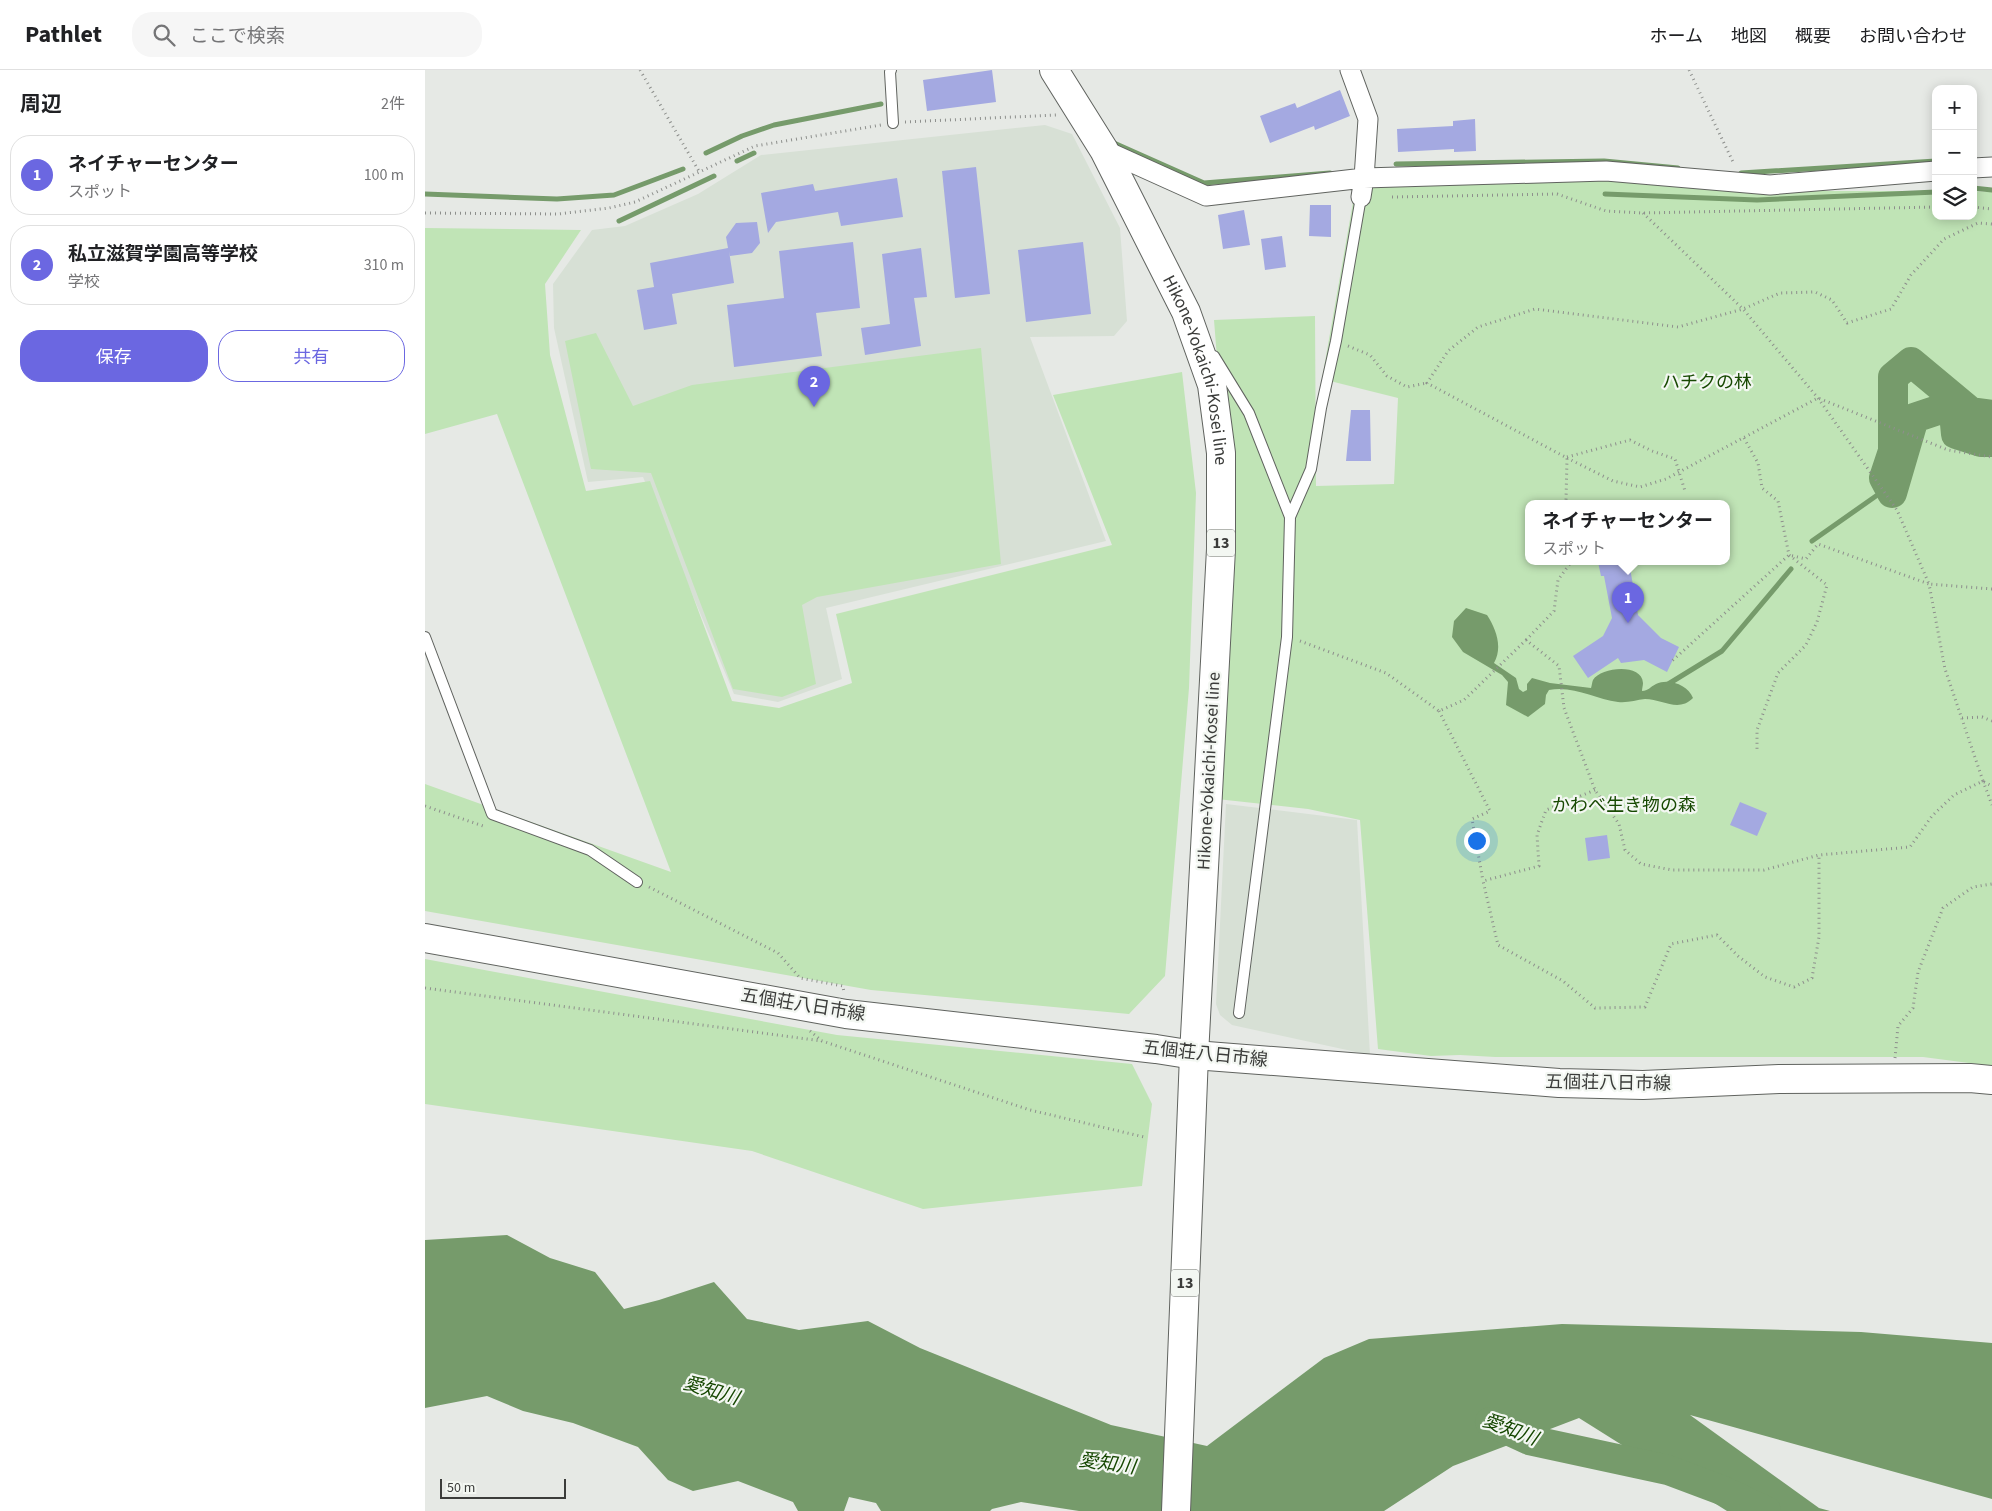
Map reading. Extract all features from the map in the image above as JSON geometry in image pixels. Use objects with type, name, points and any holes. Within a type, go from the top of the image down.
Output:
[{"type":"main road","name":"Hikone-Yokaichi-Kosei line","points":[[1054,70],[1104,150],[1186,312],[1211,385],[1221,453],[1221,549],[1194,1055],[1176,1511]]},
{"type":"main road","name":"五個荘八日市線","points":[[425,938],[846,1014],[1156,1049],[1194,1055],[1559,1083],[1643,1085],[1779,1079],[1893,1078],[1970,1078],[1992,1080]]},
{"type":"street","points":[[1350,70],[1368,119],[1363,188]]},
{"type":"street","points":[[1104,150],[1206,196],[1363,188],[1606,171],[1770,185],[1932,171]]},
{"type":"street","points":[[1977,168],[1992,167]]},
{"type":"lane","points":[[891,70],[893,123]]},
{"type":"lane","points":[[1239,1013],[1287,637],[1290,517],[1311,469],[1363,188]]},
{"type":"lane","points":[[1186,312],[1249,413],[1290,517]]},
{"type":"lane","points":[[425,637],[492,814],[590,850],[637,882]]},
{"type":"path","points":[[640,70],[700,174]]},
{"type":"path","points":[[1689,70],[1734,165]]},
{"type":"path","points":[[425,212],[558,214],[609,208],[635,202],[700,174],[755,146],[893,123],[1081,114]]},
{"type":"path","points":[[1363,188],[1557,194],[1606,211],[1642,213],[1932,206]]},
{"type":"path","points":[[1977,207],[1992,209]]},
{"type":"path","points":[[1642,213],[1743,309],[1818,398],[1897,510],[1929,584],[1945,669],[1992,805]]},
{"type":"path","points":[[1427,383],[1448,351],[1478,327],[1535,309],[1678,327],[1743,309],[1780,293],[1815,292],[1832,300],[1847,323],[1891,309],[1911,275],[1944,239],[1978,223],[1992,224]]},
{"type":"path","points":[[1336,341],[1370,355],[1387,376],[1407,387],[1427,383],[1613,482],[1640,487],[1666,479],[1818,398]]},
{"type":"path","points":[[1818,398],[1948,450],[1992,457]]},
{"type":"path","points":[[1744,438],[1757,464],[1762,488],[1778,501],[1789,555],[1827,585],[1817,622],[1806,645],[1778,673],[1757,730],[1757,750]]},
{"type":"path","points":[[1567,458],[1630,440],[1651,451],[1675,459],[1685,491]]},
{"type":"path","points":[[1566,500],[1567,458]]},
{"type":"path","points":[[1789,555],[1805,559],[1817,544],[1929,584],[1992,589]]},
{"type":"path","points":[[1672,660],[1789,555]]},
{"type":"path","points":[[1439,711],[1463,700],[1526,640],[1553,611],[1558,580],[1569,565]]},
{"type":"path","points":[[1287,637],[1386,673],[1439,711],[1490,811],[1471,820],[1498,945],[1563,981],[1595,1008],[1645,1007],[1671,944],[1717,935],[1738,956],[1765,977],[1795,987],[1812,978],[1819,937],[1819,855]]},
{"type":"path","points":[[1526,640],[1559,666],[1564,708],[1595,790],[1619,824],[1625,850],[1641,864],[1672,870],[1764,870],[1819,855],[1910,847],[1932,816],[1955,795],[1983,781]]},
{"type":"path","points":[[1962,718],[1982,717],[1992,721]]},
{"type":"path","points":[[1983,781],[1992,786]]},
{"type":"path","points":[[1483,881],[1539,866],[1537,834],[1546,810],[1595,790]]},
{"type":"path","points":[[425,806],[491,829]]},
{"type":"path","points":[[637,882],[778,953],[800,978],[843,986],[846,1014]]},
{"type":"path","points":[[1893,1078],[1898,1026],[1913,1008],[1918,972],[1943,908],[1973,887],[1992,884]]},
{"type":"path","points":[[425,988],[822,1041],[1031,1110],[1144,1136]]},
{"type":"path","points":[[807,1028],[822,1041]]},
{"type":"shaded area","points":[[1045,125],[1072,134],[1120,228],[1127,321],[1114,336],[1030,337],[1106,541],[826,608],[842,679],[778,702],[734,694],[643,477],[588,482],[554,328],[553,284],[592,230],[625,226],[698,194],[761,155]]},
{"type":"shaded area","points":[[1226,804],[1357,820],[1370,1055],[1232,1025],[1220,1015],[1216,1004]]},
{"type":"green space","name":"かわべ生き物の森","points":[[1550,176],[1742,191],[1932,191],[1932,220],[1977,220],[1977,191],[1992,192],[1992,1066],[1923,1057],[1495,1057],[1431,1056],[1378,1049],[1360,820],[1308,809],[1217,799],[1227,484],[1214,320],[1315,316],[1316,486],[1394,484],[1398,398],[1322,379],[1356,185]]},
{"type":"green space","points":[[425,228],[581,230],[545,284],[550,355],[586,491],[650,481],[732,701],[779,708],[852,683],[836,614],[1112,545],[1053,395],[1182,372],[1196,493],[1189,688],[1165,976],[1129,1014],[871,990],[425,911],[425,784],[671,872],[497,414],[425,434]]},
{"type":"green space","points":[[596,333],[633,406],[692,385],[981,348],[1001,564],[817,597],[802,605],[816,684],[782,697],[733,689],[651,473],[591,469],[565,341]]},
{"type":"green space","points":[[425,959],[837,1035],[1132,1064],[1152,1104],[1142,1186],[923,1209],[752,1151],[425,1104]]},
{"type":"water","points":[[1466,608],[1487,615],[1493,626],[1498,644],[1497,657],[1494,663],[1516,678],[1519,689],[1523,692],[1527,690],[1527,684],[1532,678],[1550,683],[1591,688],[1593,680],[1597,676],[1604,672],[1621,669],[1636,672],[1641,677],[1643,683],[1642,691],[1661,682],[1672,682],[1687,689],[1693,698],[1676,705],[1645,699],[1618,702],[1567,689],[1549,690],[1546,695],[1545,704],[1528,717],[1506,705],[1508,682],[1502,675],[1463,652],[1452,637],[1454,621]]},
{"type":"water","points":[[507,1235],[550,1258],[595,1272],[624,1309],[714,1282],[747,1319],[799,1330],[868,1321],[920,1348],[1111,1425],[1207,1446],[1324,1358],[1369,1339],[1562,1324],[1861,1332],[1992,1343],[1992,1499],[1690,1415],[1819,1508],[1830,1511],[1727,1511],[1579,1418],[1453,1466],[1384,1511],[1079,1511],[1021,1502],[990,1511],[881,1511],[876,1503],[849,1497],[844,1511],[798,1511],[793,1502],[738,1481],[693,1491],[668,1480],[638,1447],[573,1423],[523,1411],[487,1396],[425,1408],[425,1240]]},
{"type":"building","points":[[992,70],[996,102],[927,111],[923,80]]},
{"type":"building","points":[[1340,90],[1350,116],[1315,130],[1314,126],[1270,143],[1260,116],[1295,103],[1297,108]]},
{"type":"building","points":[[1475,119],[1476,151],[1454,152],[1454,149],[1398,152],[1397,129],[1453,126],[1453,121]]},
{"type":"building","points":[[976,167],[990,294],[955,298],[942,171]]},
{"type":"building","points":[[897,178],[903,217],[841,226],[838,212],[776,222],[768,233],[761,193],[813,184],[815,191]]},
{"type":"building","points":[[1310,205],[1331,205],[1331,237],[1309,236]]},
{"type":"building","points":[[1244,210],[1250,245],[1223,249],[1218,215]]},
{"type":"building","points":[[757,222],[760,243],[752,253],[730,256],[729,251],[734,283],[672,294],[677,324],[644,330],[637,290],[654,287],[650,263],[728,248],[726,237],[736,223]]},
{"type":"building","points":[[1282,236],[1286,267],[1265,270],[1261,239]]},
{"type":"building","points":[[853,242],[860,308],[816,313],[822,356],[734,367],[727,305],[784,298],[779,251]]},
{"type":"building","points":[[1083,242],[1091,314],[1026,322],[1018,250]]},
{"type":"building","points":[[921,248],[927,297],[914,298],[921,346],[865,355],[861,328],[890,324],[882,254]]},
{"type":"building","points":[[1351,410],[1370,410],[1371,461],[1346,461]]},
{"type":"building","points":[[1599,565],[1630,565],[1638,615],[1661,638],[1679,647],[1667,672],[1644,660],[1621,663],[1618,658],[1588,678],[1573,656],[1603,636],[1612,618],[1604,576],[1601,576]]},
{"type":"building","points":[[1740,802],[1767,813],[1757,836],[1730,825]]},
{"type":"building","points":[[1607,835],[1610,858],[1588,861],[1585,838]]},
{"type":"waterway","points":[[706,153],[742,136],[774,125],[881,104]]},
{"type":"waterway","points":[[1114,143],[1204,183],[1330,173]]},
{"type":"waterway","points":[[737,161],[754,153]]},
{"type":"waterway","points":[[1396,164],[1604,161],[1678,168]]},
{"type":"waterway","points":[[1741,173],[1932,161]]},
{"type":"waterway","points":[[425,194],[557,199],[614,195],[683,169]]},
{"type":"waterway","points":[[619,221],[714,176]]},
{"type":"waterway","points":[[1977,188],[1992,190]]},
{"type":"waterway","points":[[1605,194],[1757,200],[1932,192]]},
{"type":"waterway","points":[[1992,415],[1971,412],[1911,362],[1893,377],[1893,451],[1884,478],[1892,493],[1914,418],[1941,409],[1954,413],[1956,434],[1981,442],[1992,442]]},
{"type":"waterway","points":[[1812,541],[1876,496]]},
{"type":"waterway","points":[[1665,686],[1722,651],[1791,569]]},
{"type":"waterway","name":"愛知川","points":[[1490,1422],[1529,1440],[1668,1470],[1724,1491],[1766,1511]]},
{"type":"place","name":"私立滋賀学園高等学校","points":[[814,407]]},
{"type":"place","name":"ネイチャーセンター","points":[[1628,623]]},
{"type":"park label","name":"ハチクの林","points":[[1707,382]]}]
